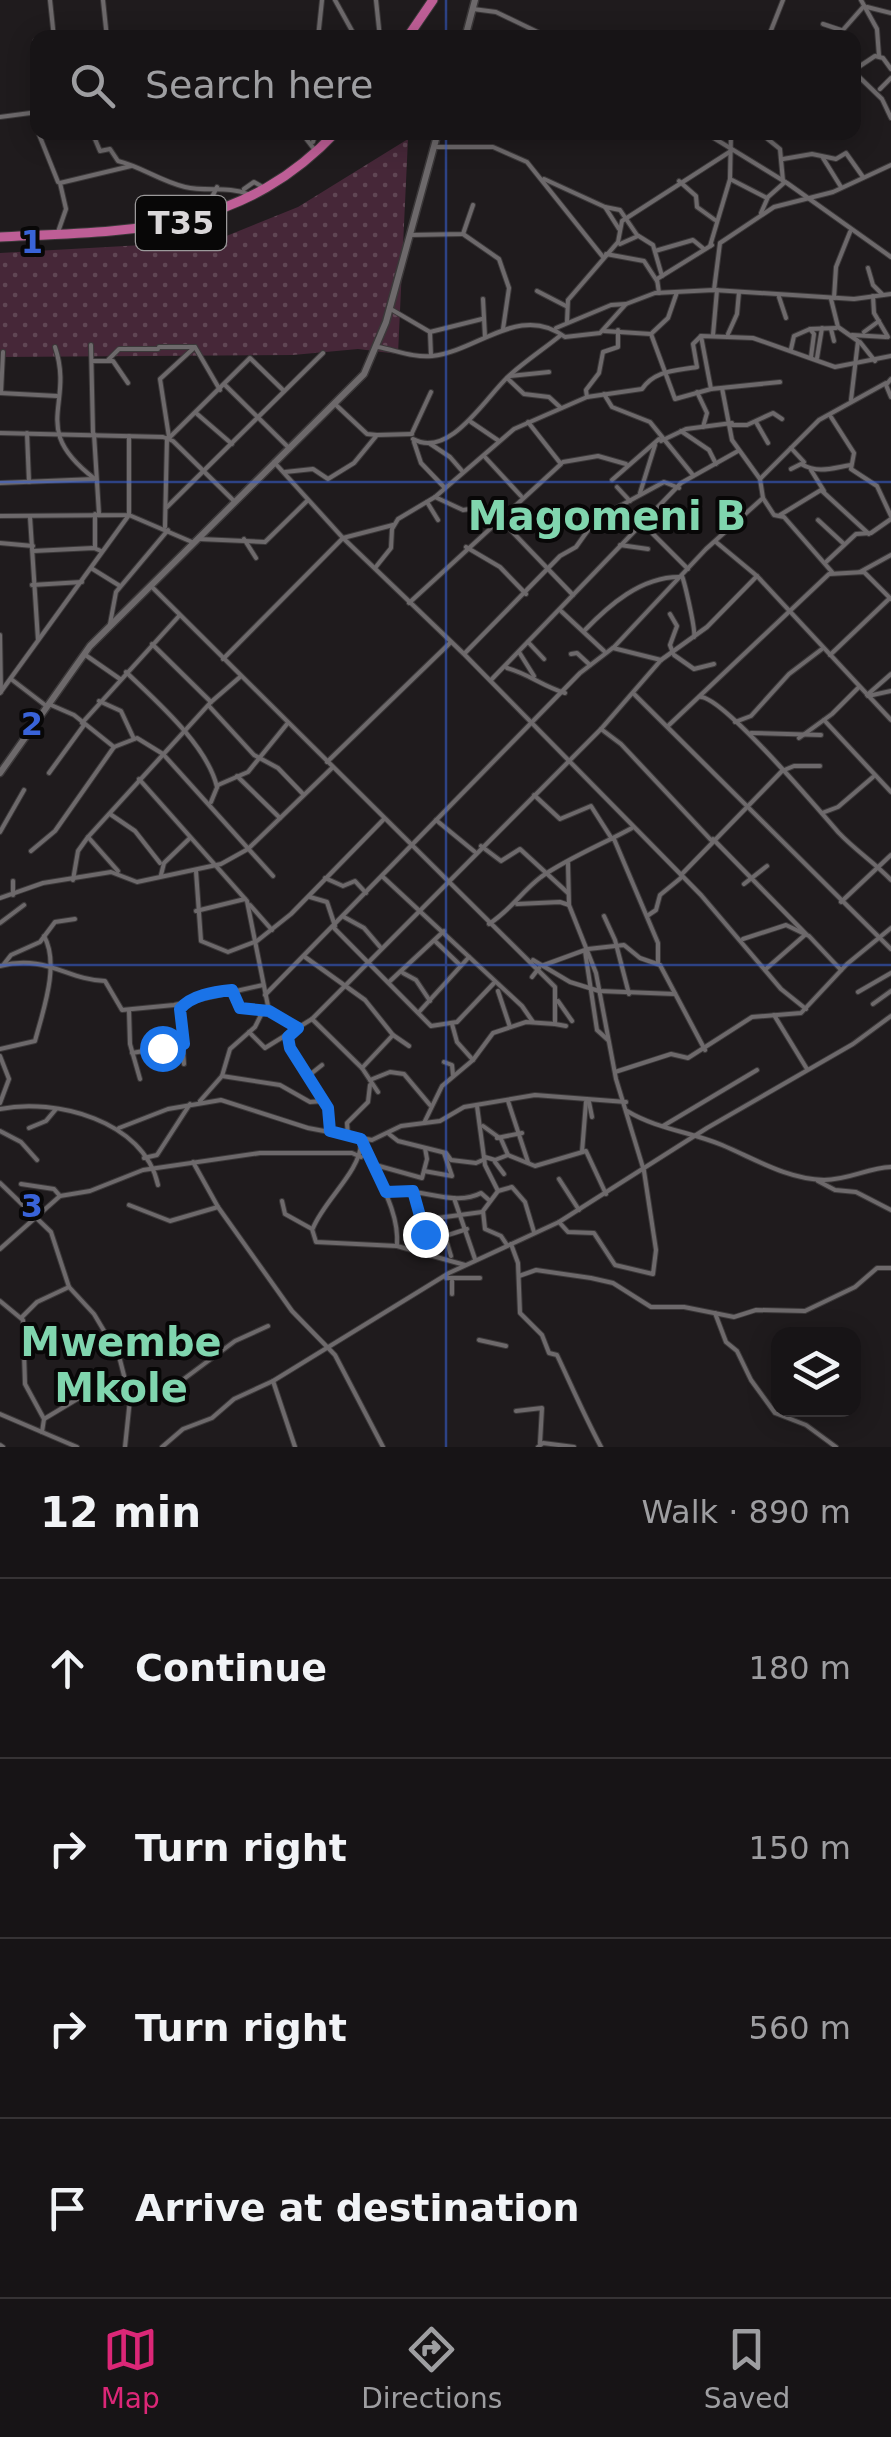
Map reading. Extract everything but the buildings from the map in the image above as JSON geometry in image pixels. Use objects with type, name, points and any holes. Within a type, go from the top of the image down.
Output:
[{"type":"highway","points":[[412,30],[433,0]]},
{"type":"highway","name":"T35","points":[[0,237],[138,230],[205,217],[265,188],[324,140]]},
{"type":"main road","points":[[467,30],[474,4]]},
{"type":"main road","points":[[0,773],[84,654],[364,374],[378,347],[390,308],[436,140]]},
{"type":"street","points":[[50,0],[53,30]]},
{"type":"street","points":[[102,0],[106,30]]},
{"type":"street","points":[[319,30],[322,0]]},
{"type":"street","points":[[335,0],[352,30]]},
{"type":"street","points":[[376,0],[379,30]]},
{"type":"street","points":[[772,29],[783,0]]},
{"type":"street","points":[[474,4],[533,30]]},
{"type":"street","points":[[863,4],[891,13]]},
{"type":"street","points":[[843,30],[863,4]]},
{"type":"street","points":[[863,4],[877,30],[878,56],[891,69],[889,79],[880,88]]},
{"type":"street","points":[[823,24],[839,30]]},
{"type":"street","points":[[861,67],[878,56]]},
{"type":"street","points":[[861,78],[882,99],[891,117]]},
{"type":"street","points":[[0,117],[30,113]]},
{"type":"street","points":[[41,140],[66,207],[57,234]]},
{"type":"street","points":[[95,140],[98,150],[110,149],[118,161],[190,189],[217,187],[252,196]]},
{"type":"street","points":[[308,140],[314,148]]},
{"type":"street","points":[[314,148],[315,140]]},
{"type":"street","points":[[715,140],[784,181],[891,257]]},
{"type":"street","points":[[713,335],[715,220],[730,178],[731,140]]},
{"type":"street","points":[[760,214],[767,198],[784,181],[783,159],[770,140]]},
{"type":"street","points":[[434,147],[493,147],[527,162],[582,236],[604,256],[644,261],[659,278]]},
{"type":"street","points":[[614,247],[627,216],[679,180],[732,152]]},
{"type":"street","points":[[783,159],[811,154],[838,159],[846,153],[863,177]]},
{"type":"street","points":[[823,158],[841,188]]},
{"type":"street","points":[[659,278],[760,214],[841,188],[891,165]]},
{"type":"street","points":[[60,183],[131,166]]},
{"type":"street","points":[[542,178],[605,207],[619,209],[627,216],[638,236],[655,251],[659,292]]},
{"type":"street","points":[[730,178],[767,198]]},
{"type":"street","points":[[679,180],[696,196],[697,206],[715,220]]},
{"type":"street","points":[[241,191],[254,182],[265,188]]},
{"type":"street","points":[[205,217],[217,187]]},
{"type":"street","points":[[463,234],[473,206]]},
{"type":"street","points":[[605,207],[619,230]]},
{"type":"street","points":[[850,228],[849,242],[836,267],[832,298],[838,327],[873,354]]},
{"type":"street","points":[[410,236],[463,234],[499,259],[509,288],[503,329]]},
{"type":"street","points":[[567,322],[566,306],[604,256],[638,236]]},
{"type":"street","points":[[655,251],[693,240],[704,249]]},
{"type":"street","points":[[868,268],[871,297],[879,321],[890,337]]},
{"type":"street","points":[[872,284],[883,295]]},
{"type":"street","points":[[378,347],[431,356],[503,329],[528,324],[555,328],[611,304],[626,304],[659,292],[715,290],[832,298],[891,294]]},
{"type":"street","points":[[536,291],[566,306]]},
{"type":"street","points":[[651,334],[668,318],[677,292]]},
{"type":"street","points":[[728,334],[737,314],[739,292]]},
{"type":"street","points":[[779,295],[786,318]]},
{"type":"street","points":[[483,299],[485,337]]},
{"type":"street","points":[[603,331],[626,304]]},
{"type":"street","points":[[390,308],[430,332],[482,319]]},
{"type":"street","points":[[852,336],[879,321]]},
{"type":"street","points":[[555,328],[561,335],[574,338],[618,330],[651,334]]},
{"type":"street","points":[[814,357],[822,328]]},
{"type":"street","points":[[791,350],[794,336],[810,329],[833,328],[834,341]]},
{"type":"street","points":[[810,329],[814,334],[814,357]]},
{"type":"street","points":[[587,397],[586,390],[599,374],[604,351],[618,348],[618,330]]},
{"type":"street","points":[[430,332],[431,356]]},
{"type":"street","points":[[861,333],[872,338],[890,337]]},
{"type":"street","points":[[651,334],[674,398],[780,382]]},
{"type":"street","points":[[222,659],[343,538],[393,525],[445,488],[498,440],[528,422],[587,397],[642,388],[649,378],[664,372],[697,367],[694,344],[701,336],[728,334],[814,357],[834,367],[891,356]]},
{"type":"street","points":[[428,443],[471,422],[508,377],[561,335]]},
{"type":"street","points":[[701,336],[710,390]]},
{"type":"street","points":[[872,338],[875,362]]},
{"type":"street","points":[[851,400],[858,341]]},
{"type":"street","points":[[91,345],[98,550]]},
{"type":"street","points":[[108,360],[118,349],[196,347]]},
{"type":"street","points":[[196,347],[222,387],[288,447]]},
{"type":"street","points":[[110,626],[110,604],[120,586],[167,528],[168,438],[160,378],[196,347]]},
{"type":"street","points":[[55,348],[56,433],[76,465],[96,479]]},
{"type":"street","points":[[3,352],[1,393],[57,396]]},
{"type":"street","points":[[167,507],[323,353]]},
{"type":"street","points":[[168,438],[250,358],[284,390]]},
{"type":"street","points":[[92,361],[108,360],[119,366],[128,384]]},
{"type":"street","points":[[508,377],[549,372]]},
{"type":"street","points":[[508,377],[524,393],[549,398],[561,408]]},
{"type":"street","points":[[760,478],[813,425],[888,381],[891,397]]},
{"type":"street","points":[[722,388],[738,451],[760,478],[763,498],[832,572]]},
{"type":"street","points":[[431,392],[412,437],[421,463],[445,488]]},
{"type":"street","points":[[697,392],[707,413],[703,427]]},
{"type":"street","points":[[604,393],[612,407],[650,422],[659,440],[693,476]]},
{"type":"street","points":[[336,405],[367,434],[412,437],[428,443],[450,456],[463,472]]},
{"type":"street","points":[[196,412],[232,444]]},
{"type":"street","points":[[612,480],[626,464],[659,440],[681,432],[756,422],[773,413],[782,419]]},
{"type":"street","points":[[791,469],[801,464],[811,470],[836,471],[850,465],[854,453],[831,415]]},
{"type":"street","points":[[471,422],[498,440]]},
{"type":"street","points":[[528,422],[561,462]]},
{"type":"street","points":[[756,422],[768,442]]},
{"type":"street","points":[[681,432],[694,437],[716,464]]},
{"type":"street","points":[[0,433],[168,438],[236,503]]},
{"type":"street","points":[[27,433],[28,482]]},
{"type":"street","points":[[1,692],[82,582],[98,550],[129,515],[129,436]]},
{"type":"street","points":[[285,472],[313,468],[329,478],[355,461],[376,436]]},
{"type":"street","points":[[640,492],[659,440]]},
{"type":"street","points":[[490,682],[678,488],[738,451]]},
{"type":"street","points":[[790,451],[811,470],[836,507],[870,534]]},
{"type":"street","points":[[484,456],[521,496]]},
{"type":"street","points":[[409,603],[561,462],[600,456],[626,464]]},
{"type":"street","points":[[274,462],[343,538],[464,654],[682,876],[743,939],[782,989],[806,1009]]},
{"type":"street","points":[[826,562],[856,534],[870,534],[891,517],[877,486],[856,474],[850,465]]},
{"type":"street","points":[[0,483],[96,479]]},
{"type":"street","points":[[464,654],[560,556],[576,547],[596,519],[640,492],[668,482],[678,488]]},
{"type":"street","points":[[617,488],[630,501]]},
{"type":"street","points":[[778,516],[824,490]]},
{"type":"street","points":[[435,496],[463,510],[484,507],[489,512]]},
{"type":"street","points":[[265,995],[604,652],[613,648],[714,541],[763,498]]},
{"type":"street","points":[[0,516],[129,515],[194,541],[265,542],[307,501]]},
{"type":"street","points":[[427,502],[438,520]]},
{"type":"street","points":[[30,517],[38,640]]},
{"type":"street","points":[[500,518],[573,595]]},
{"type":"street","points":[[818,520],[844,544]]},
{"type":"street","points":[[642,523],[688,569]]},
{"type":"street","points":[[375,568],[391,548],[393,525]]},
{"type":"street","points":[[244,539],[256,558]]},
{"type":"street","points":[[714,541],[757,576],[891,720]]},
{"type":"street","points":[[0,544],[98,550]]},
{"type":"street","points":[[620,545],[648,550]]},
{"type":"street","points":[[466,547],[500,567],[526,594]]},
{"type":"street","points":[[860,572],[891,555]]},
{"type":"street","points":[[91,568],[120,586]]},
{"type":"street","points":[[668,726],[832,572],[870,576],[891,599],[830,654]]},
{"type":"street","points":[[584,630],[608,606],[652,579],[680,576]]},
{"type":"street","points":[[680,576],[686,604],[697,624],[694,636]]},
{"type":"street","points":[[249,1032],[264,1048],[312,1019],[602,729],[661,660],[694,636],[757,576]]},
{"type":"street","points":[[32,585],[82,582]]},
{"type":"street","points":[[152,588],[488,924],[530,960],[570,982],[599,991],[675,994]]},
{"type":"street","points":[[561,611],[604,652]]},
{"type":"street","points":[[670,614],[677,626],[670,645],[672,654],[694,669],[714,664]]},
{"type":"street","points":[[48,773],[99,701],[178,616]]},
{"type":"street","points":[[0,634],[1,692]]},
{"type":"street","points":[[327,762],[451,642]]},
{"type":"street","points":[[528,642],[544,659]]},
{"type":"street","points":[[152,644],[254,755],[264,758],[303,794]]},
{"type":"street","points":[[735,722],[751,716],[789,674],[824,647]]},
{"type":"street","points":[[613,648],[661,660]]},
{"type":"street","points":[[519,652],[544,687],[565,693]]},
{"type":"street","points":[[572,654],[577,653],[590,666]]},
{"type":"street","points":[[84,654],[120,679]]},
{"type":"street","points":[[506,667],[534,676]]},
{"type":"street","points":[[126,672],[213,768],[217,787],[210,804]]},
{"type":"street","points":[[868,696],[891,674]]},
{"type":"street","points":[[73,880],[78,851],[88,837],[138,779],[240,677]]},
{"type":"street","points":[[11,679],[114,748]]},
{"type":"street","points":[[852,693],[854,681]]},
{"type":"street","points":[[798,738],[859,687]]},
{"type":"street","points":[[868,696],[891,691]]},
{"type":"street","points":[[634,694],[891,949]]},
{"type":"street","points":[[701,697],[711,699],[748,733],[891,880]]},
{"type":"street","points":[[99,701],[122,712],[134,739],[163,754],[273,876]]},
{"type":"street","points":[[824,720],[891,792]]},
{"type":"street","points":[[217,787],[264,758],[287,724]]},
{"type":"street","points":[[602,729],[755,878],[841,970]]},
{"type":"street","points":[[748,733],[798,738],[821,735]]},
{"type":"street","points":[[31,851],[55,831],[114,748],[134,739]]},
{"type":"street","points":[[646,917],[656,910],[664,892],[712,840],[782,772],[794,766],[820,766]]},
{"type":"street","points":[[88,837],[121,874],[136,882],[214,866],[248,849],[332,768]]},
{"type":"street","points":[[237,776],[280,818]]},
{"type":"street","points":[[822,813],[838,807],[873,777]]},
{"type":"street","points":[[138,779],[272,930]]},
{"type":"street","points":[[0,832],[24,790]]},
{"type":"street","points":[[534,795],[560,818],[592,806],[613,838],[658,944],[658,964],[705,1050]]},
{"type":"street","points":[[110,814],[135,831],[160,863]]},
{"type":"street","points":[[198,869],[196,911],[204,944],[226,953],[257,941],[272,930],[384,819]]},
{"type":"street","points":[[436,820],[476,852]]},
{"type":"street","points":[[488,924],[516,904],[523,891],[546,874],[632,828]]},
{"type":"street","points":[[160,875],[164,863],[190,838]]},
{"type":"street","points":[[481,846],[501,861],[520,848],[568,893]]},
{"type":"street","points":[[841,902],[891,855]]},
{"type":"street","points":[[559,1222],[568,1232],[594,1233],[618,1267],[653,1274],[656,1250],[644,1171],[615,1072],[599,991],[569,905],[568,863]]},
{"type":"street","points":[[744,884],[768,866]]},
{"type":"street","points":[[0,898],[37,884],[121,874]]},
{"type":"street","points":[[383,876],[444,931],[502,994],[510,1027]]},
{"type":"street","points":[[325,878],[343,886],[353,880],[366,893]]},
{"type":"street","points":[[13,881],[13,895]]},
{"type":"street","points":[[310,896],[327,902],[334,927],[431,1026],[452,1024],[493,984]]},
{"type":"street","points":[[196,911],[246,900]]},
{"type":"street","points":[[200,1101],[222,1076],[227,1053],[266,1012],[257,941],[246,900]]},
{"type":"street","points":[[516,904],[569,905]]},
{"type":"street","points":[[0,924],[24,905]]},
{"type":"street","points":[[604,916],[629,994]]},
{"type":"street","points":[[343,917],[364,928],[381,948]]},
{"type":"street","points":[[2,965],[44,936],[55,922],[75,920]]},
{"type":"street","points":[[743,939],[781,925],[806,934]]},
{"type":"street","points":[[615,1072],[669,1054],[685,1059],[705,1050],[750,1017],[792,1015],[806,1009],[841,970],[891,928]]},
{"type":"street","points":[[390,982],[444,931]]},
{"type":"street","points":[[766,968],[806,934]]},
{"type":"street","points":[[44,936],[49,945],[50,991],[34,1041],[1,1057],[8,1074],[0,1106],[40,1104],[119,1128],[144,1158],[158,1185]]},
{"type":"street","points":[[434,940],[460,966]]},
{"type":"street","points":[[532,977],[542,967],[586,948],[629,947],[640,958],[658,964]]},
{"type":"street","points":[[586,948],[597,1032],[608,1040]]},
{"type":"street","points":[[306,957],[366,1001],[393,1036],[410,1046]]},
{"type":"street","points":[[418,1013],[469,957]]},
{"type":"street","points":[[2,965],[48,965],[105,980],[119,1008],[129,1010],[263,985]]},
{"type":"street","points":[[542,967],[555,988],[555,1024]]},
{"type":"street","points":[[400,973],[416,980],[430,1001]]},
{"type":"street","points":[[858,992],[891,973]]},
{"type":"street","points":[[493,984],[522,1006],[533,1022]]},
{"type":"street","points":[[232,990],[240,1008],[266,1012],[298,1028]]},
{"type":"street","points":[[873,1004],[891,990]]},
{"type":"street","points":[[184,1064],[180,1009],[186,1001]]},
{"type":"street","points":[[557,1001],[565,1006],[572,1021]]},
{"type":"street","points":[[174,1004],[180,1009]]},
{"type":"street","points":[[129,1010],[132,1053],[140,1080]]},
{"type":"street","points":[[774,1014],[806,1069]]},
{"type":"street","points":[[162,1447],[183,1429],[212,1418],[234,1400],[273,1381],[444,1276],[559,1222],[853,1044],[891,1016]]},
{"type":"street","points":[[312,1019],[362,1068],[378,1092]]},
{"type":"street","points":[[424,1123],[430,1105],[453,1075],[473,1060],[493,1033],[533,1022],[566,1026]]},
{"type":"street","points":[[452,1024],[457,1042],[473,1060]]},
{"type":"street","points":[[362,1068],[393,1036]]},
{"type":"street","points":[[288,1037],[324,1101],[330,1131]]},
{"type":"street","points":[[132,1053],[184,1044]]},
{"type":"street","points":[[444,1062],[452,1065],[453,1075]]},
{"type":"street","points":[[307,1076],[322,1065]]},
{"type":"street","points":[[662,1127],[758,1070]]},
{"type":"street","points":[[370,1080],[390,1072],[404,1074],[430,1105]]},
{"type":"street","points":[[222,1076],[277,1084],[310,1102],[324,1101]]},
{"type":"street","points":[[348,1136],[347,1123],[369,1100],[370,1080]]},
{"type":"street","points":[[6,1091],[14,1107]]},
{"type":"street","points":[[119,1128],[200,1101],[223,1100],[308,1128],[374,1140],[477,1106],[550,1094],[587,1102],[626,1102]]},
{"type":"street","points":[[508,1101],[522,1133],[528,1162]]},
{"type":"street","points":[[587,1102],[592,1117]]},
{"type":"street","points":[[582,1152],[587,1102]]},
{"type":"street","points":[[144,1158],[157,1155],[190,1104]]},
{"type":"street","points":[[477,1106],[485,1158],[498,1191]]},
{"type":"street","points":[[30,1128],[46,1122],[56,1109]]},
{"type":"street","points":[[627,1111],[662,1127],[720,1144],[788,1175],[849,1178],[868,1168],[891,1167]]},
{"type":"street","points":[[482,1124],[508,1156]]},
{"type":"street","points":[[0,1131],[22,1142],[37,1160]]},
{"type":"street","points":[[388,1133],[396,1140],[444,1153],[460,1162],[508,1156],[536,1166],[588,1153],[606,1194]]},
{"type":"street","points":[[496,1138],[522,1133]]},
{"type":"street","points":[[312,1228],[331,1194],[361,1157],[361,1139]]},
{"type":"street","points":[[361,1139],[386,1192],[397,1246]]},
{"type":"street","points":[[626,1144],[635,1140]]},
{"type":"street","points":[[370,1163],[422,1178],[424,1148]]},
{"type":"street","points":[[0,1249],[60,1196],[92,1191],[151,1169],[260,1152],[352,1153],[361,1157]]},
{"type":"street","points":[[424,1171],[452,1176],[444,1153]]},
{"type":"street","points":[[494,1160],[504,1174]]},
{"type":"street","points":[[193,1162],[218,1207],[292,1311],[306,1320],[312,1336],[328,1347],[360,1397],[382,1447]]},
{"type":"street","points":[[814,1178],[891,1210]]},
{"type":"street","points":[[560,1179],[578,1210]]},
{"type":"street","points":[[22,1184],[54,1189],[60,1196]]},
{"type":"street","points":[[421,1220],[482,1212],[498,1191],[509,1186],[522,1198],[534,1232]]},
{"type":"street","points":[[2,1188],[56,1240],[69,1287],[94,1314],[119,1356],[130,1398],[124,1447]]},
{"type":"street","points":[[386,1192],[413,1191],[454,1198],[481,1193],[491,1202]]},
{"type":"street","points":[[413,1191],[427,1252]]},
{"type":"street","points":[[454,1198],[475,1261]]},
{"type":"street","points":[[282,1201],[290,1220],[312,1228],[318,1242],[397,1246],[465,1265]]},
{"type":"street","points":[[129,1205],[170,1221],[218,1207]]},
{"type":"street","points":[[482,1212],[485,1229],[501,1236],[509,1245],[518,1276],[520,1316],[542,1336],[549,1353],[557,1355],[576,1389],[579,1409],[602,1447]]},
{"type":"street","points":[[452,1259],[446,1236],[467,1228]]},
{"type":"street","points":[[518,1276],[536,1270],[552,1276],[591,1278],[614,1283],[651,1306],[734,1317],[764,1310],[805,1311],[851,1290],[877,1268],[891,1268]]},
{"type":"street","points":[[444,1276],[452,1281],[480,1278]]},
{"type":"street","points":[[452,1281],[452,1294]]},
{"type":"street","points":[[42,1432],[44,1419],[25,1384],[22,1318],[34,1304],[69,1287]]},
{"type":"street","points":[[0,1301],[22,1318]]},
{"type":"street","points":[[714,1313],[726,1342],[737,1351],[750,1380],[775,1412],[806,1424],[836,1447]]},
{"type":"street","points":[[130,1398],[169,1390],[235,1341],[268,1326]]},
{"type":"street","points":[[479,1340],[506,1346]]},
{"type":"street","points":[[273,1381],[295,1447]]},
{"type":"street","points":[[44,1419],[74,1399],[128,1390]]},
{"type":"street","points":[[516,1411],[542,1408],[539,1445],[574,1446]]},
{"type":"street","points":[[0,1414],[77,1447]]},
{"type":"shaded area","points":[[408,140],[398,354],[358,349],[293,355],[0,357],[0,253],[214,241],[298,207]]},
{"type":"district","name":"Magomeni B","points":[[607,516]]},
{"type":"district","name":"Mwembe Mkole","points":[[121,1365]]},
{"type":"route","points":[[162,1048],[184,1044],[180,1009],[186,1001],[216,992],[232,990],[240,1008],[282,1016],[298,1028],[288,1037],[290,1048],[328,1108],[330,1131],[361,1139],[386,1192],[413,1191],[425,1234]]}]
